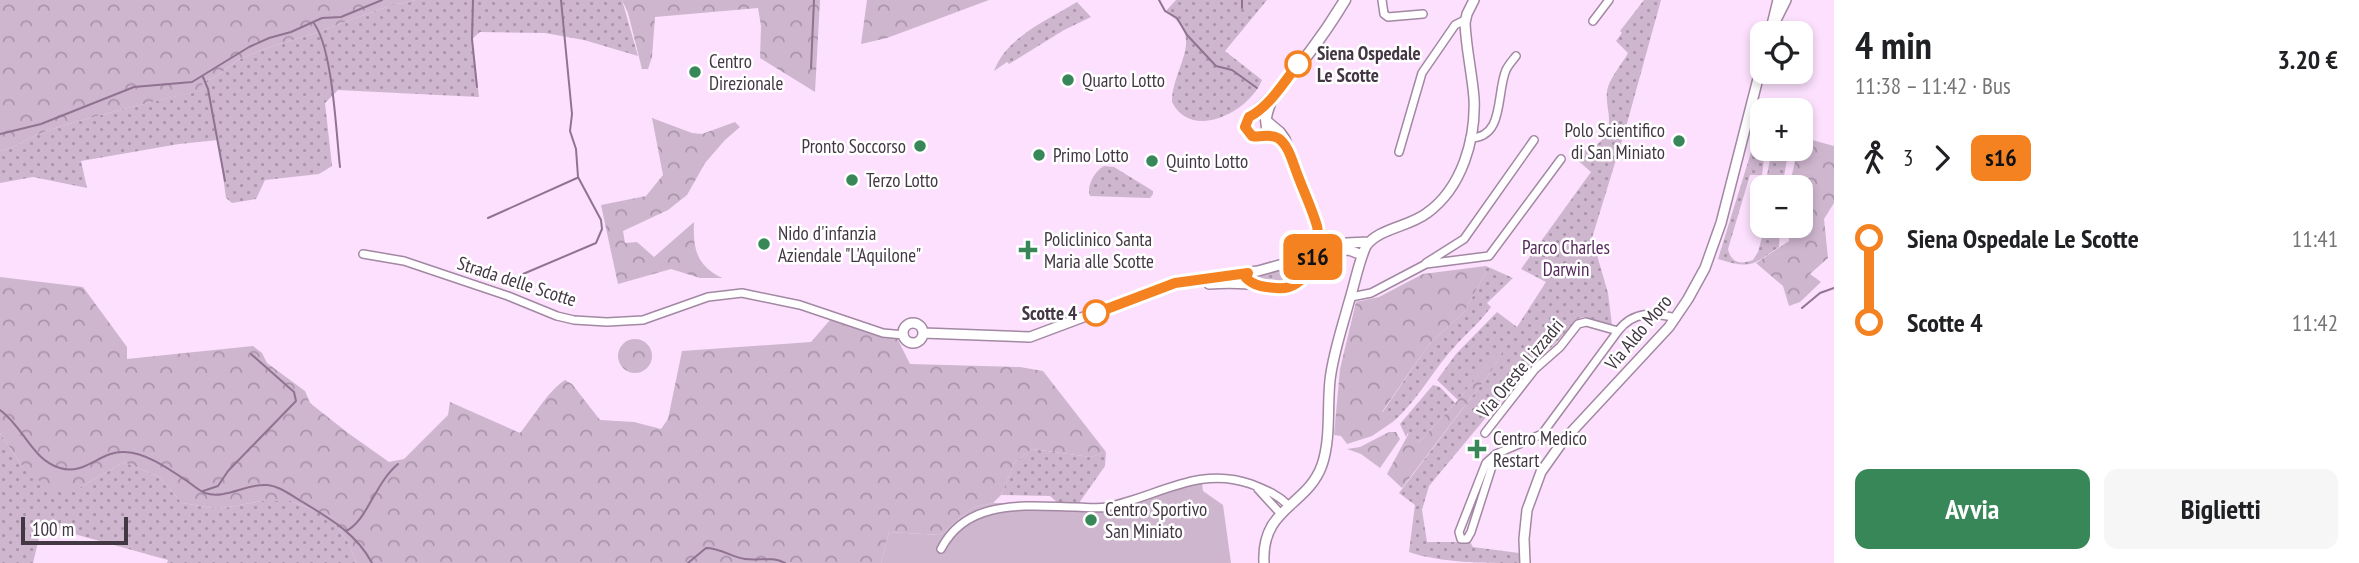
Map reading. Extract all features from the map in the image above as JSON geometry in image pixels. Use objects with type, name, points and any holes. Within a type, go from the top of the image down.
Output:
[{"type":"main road","points":[[1273,95],[1267,120],[1268,129],[1263,135],[1255,137],[1247,131],[1247,120],[1273,95],[1345,0]]},
{"type":"main road","points":[[1255,114],[1267,120]]},
{"type":"street","points":[[1382,0],[1384,14],[1388,17],[1423,14]]},
{"type":"street","points":[[1362,255],[1349,250],[1322,253],[1347,243],[1368,242],[1414,221],[1439,203],[1461,170],[1470,138],[1474,100],[1465,20],[1474,0]]},
{"type":"street","points":[[1593,21],[1609,0]]},
{"type":"street","points":[[1773,21],[1779,3]]},
{"type":"street","points":[[1399,152],[1422,73],[1456,24],[1465,20]]},
{"type":"street","points":[[1470,138],[1486,136],[1493,128],[1505,73],[1516,56]]},
{"type":"street","name":"Via Aldo Moro","points":[[1525,563],[1527,510],[1541,472],[1563,441],[1646,354],[1676,318],[1697,283],[1713,247],[1757,84]]},
{"type":"street","points":[[1187,281],[1196,285],[1229,282],[1279,289],[1289,288],[1307,275],[1317,235],[1315,223],[1280,132],[1267,120]]},
{"type":"street","points":[[1263,135],[1276,137],[1285,145]]},
{"type":"street","points":[[1351,297],[1371,293],[1426,264],[1464,239],[1534,140]]},
{"type":"street","points":[[1426,264],[1489,256],[1560,159]]},
{"type":"street","points":[[1264,563],[1268,534],[1280,513],[1311,484],[1323,461],[1329,432],[1332,371],[1362,255],[1368,242]]},
{"type":"street","name":"Strada delle Scotte","points":[[363,254],[404,261],[574,320],[643,320],[708,297],[741,293],[800,305],[883,333],[904,335]]},
{"type":"street","name":"Strada delle Scotte","points":[[923,333],[1030,337],[1161,287],[1248,273],[1301,259]]},
{"type":"street","points":[[1248,273],[1246,278],[1256,285]]},
{"type":"street","points":[[1496,454],[1471,532],[1467,539],[1461,539],[1459,532],[1486,463],[1496,454],[1542,434],[1630,318],[1652,313],[1676,318]]},
{"type":"street","name":"Via Oreste Lizzadri","points":[[1486,433],[1535,369],[1560,347],[1580,323],[1586,322],[1618,331]]},
{"type":"street","name":"Strada delle Scotte","points":[[912,323],[920,326],[923,333],[921,339],[916,342],[907,340],[904,335],[905,328],[912,323]]},
{"type":"street","points":[[941,549],[952,532],[967,520],[999,507],[1104,507],[1154,491],[1214,477],[1230,477],[1252,485],[1275,494],[1288,505]]},
{"type":"street","points":[[1252,485],[1280,513]]},
{"type":"green space","points":[[0,0],[416,0],[389,6],[264,49],[238,60],[214,78],[202,82],[203,90],[68,124],[42,132],[0,151]]},
{"type":"green space","points":[[416,0],[622,0],[638,56],[584,40],[545,33],[480,32],[472,39],[479,97],[338,90],[325,103],[332,166],[319,174],[265,180],[256,199],[232,203],[226,198],[218,140],[81,161],[87,188],[33,177],[0,183],[0,151],[42,132],[202,90],[202,82],[214,78],[238,60],[264,49],[389,6]]},
{"type":"green space","points":[[622,0],[820,0],[815,92],[760,58],[761,26],[758,8],[655,17],[652,57],[648,69],[642,69],[628,13]]},
{"type":"green space","points":[[867,0],[989,0],[887,38],[861,44]]},
{"type":"green space","points":[[1176,0],[1267,0],[1225,51],[1262,80],[1246,102],[1220,118],[1193,120],[1181,114],[1172,102],[1186,42],[1178,22],[1165,12]]},
{"type":"green space","name":"Parco Charles Darwin","points":[[1644,0],[1661,0],[1592,238],[1608,293],[1612,325],[1579,318],[1552,347],[1537,356],[1429,486],[1422,510],[1427,542],[1470,542],[1473,547],[1519,553],[1520,563],[1449,560],[1409,552],[1415,505],[1399,493],[1492,370],[1513,333],[1458,400],[1437,380],[1456,354],[1497,312],[1517,327],[1546,282],[1521,269],[1591,172],[1574,157],[1597,145],[1608,130],[1608,87],[1628,53],[1616,41],[1622,33],[1620,31]]},
{"type":"green space","points":[[1077,2],[1091,17],[994,71],[1008,48],[1018,39]]},
{"type":"green space","points":[[652,118],[692,133],[702,134],[735,122],[740,127],[705,163],[687,195],[668,210],[623,231],[625,243],[637,242],[654,257],[694,222],[694,240],[701,262],[722,278],[700,278],[671,269],[618,284],[601,205],[646,196],[663,175]]},
{"type":"green space","points":[[1813,140],[1834,146],[1834,203],[1824,219],[1828,258],[1810,274],[1821,282],[1800,302],[1789,306],[1783,286],[1756,263],[1789,241],[1789,238],[1813,238],[1813,175],[1792,175],[1795,161],[1813,161]]},
{"type":"green space","points":[[1750,156],[1750,161],[1764,161],[1762,175],[1750,175],[1728,249],[1737,262],[1744,262],[1753,260],[1762,238],[1779,238],[1779,247],[1750,264],[1744,265],[1718,259]]},
{"type":"green space","points":[[1770,161],[1787,161],[1784,175],[1767,175]]},
{"type":"green space","points":[[1104,166],[1114,167],[1153,191],[1153,194],[1150,198],[1090,196],[1092,179]]},
{"type":"green space","points":[[1301,265],[1299,273],[1287,283],[1261,282],[1260,276]]},
{"type":"green space","points":[[1486,266],[1513,278],[1487,303],[1491,307],[1449,353],[1394,421],[1382,413],[1429,344],[1464,312],[1486,272]]},
{"type":"green space","points":[[1486,266],[1486,272],[1464,312],[1429,344],[1382,412],[1394,421],[1372,436],[1347,444],[1341,436],[1334,435],[1340,369],[1356,302],[1379,297],[1423,274]]},
{"type":"green space","points":[[0,277],[83,287],[127,347],[127,359],[253,346],[262,353],[267,363],[305,391],[310,403],[389,462],[404,459],[448,415],[450,402],[520,433],[547,397],[565,380],[572,384],[600,420],[634,422],[661,429],[668,419],[682,351],[811,342],[830,320],[881,336],[897,338],[910,364],[1020,367],[1043,371],[1106,452],[1091,457],[1032,449],[1015,462],[1001,495],[993,503],[972,508],[940,535],[889,532],[881,563],[357,563],[348,542],[329,516],[291,501],[262,501],[218,509],[182,503],[159,477],[124,462],[79,488],[48,488],[23,467],[0,433]]},
{"type":"green space","points":[[1517,327],[1492,370],[1402,488],[1387,474],[1409,433],[1419,442],[1458,400]]},
{"type":"green space","points":[[635,339],[647,344],[652,356],[647,368],[635,373],[623,368],[618,356],[623,344]]},
{"type":"green space","points":[[1433,385],[1440,387],[1455,403],[1419,442],[1408,433],[1406,437],[1400,424]]},
{"type":"green space","points":[[1389,432],[1396,432],[1400,439],[1380,468],[1361,454],[1347,449],[1360,447]]},
{"type":"green space","points":[[0,433],[23,467],[79,488],[124,462],[159,477],[182,503],[218,509],[262,501],[291,501],[329,516],[348,542],[357,563],[167,563],[168,560],[42,525],[33,563],[0,563]]},
{"type":"green space","points":[[1032,449],[1091,457],[1106,452],[1105,466],[1079,503],[1057,502],[1050,496],[1001,495],[1015,462]]},
{"type":"green space","name":"Centro Sportivo San Miniato","points":[[1201,475],[1203,491],[1223,505],[1231,563],[881,563],[889,532],[940,535],[972,508],[993,503],[1103,503]]},
{"type":"waterway","points":[[0,134],[41,124],[134,87],[192,82],[249,47],[269,38],[291,32],[322,18],[341,17],[382,0]]},
{"type":"waterway","points":[[473,0],[472,39],[477,87]]},
{"type":"waterway","points":[[523,274],[596,243],[602,229],[601,220],[578,177],[576,149],[570,131],[572,114],[561,0]]},
{"type":"waterway","points":[[811,68],[814,0]]},
{"type":"waterway","points":[[1159,0],[1165,11],[1177,18],[1187,35],[1216,66],[1232,70],[1257,88]]},
{"type":"waterway","points":[[1242,0],[1242,8]]},
{"type":"waterway","points":[[313,22],[320,34],[329,70],[340,167]]},
{"type":"waterway","points":[[203,77],[208,89],[225,181]]},
{"type":"waterway","points":[[488,218],[577,178]]},
{"type":"waterway","points":[[1802,308],[1820,293],[1834,288]]},
{"type":"waterway","points":[[203,491],[218,486],[228,471],[296,401],[294,392],[251,354]]},
{"type":"waterway","points":[[0,410],[42,458],[60,468],[77,469],[116,452],[125,452],[158,462],[198,489],[213,495],[259,485],[276,487],[341,527],[366,552],[372,563]]},
{"type":"waterway","points":[[346,531],[360,519],[383,481],[398,464]]},
{"type":"waterway","points":[[688,563],[706,548],[745,559],[771,559],[785,563]]},
{"type":"bus line","name":"s16","points":[[1096,313],[1161,287],[1182,282],[1248,273],[1246,278],[1256,285],[1282,289],[1295,286],[1304,279],[1312,260],[1317,232],[1304,191],[1285,145],[1276,137],[1252,136],[1245,127],[1249,117],[1273,95],[1298,64]]},
{"type":"place","name":"Siena Ospedale Le Scotte","points":[[1298,64]]},
{"type":"place","name":"Centro Direzionale","points":[[695,72]]},
{"type":"place","name":"Quarto Lotto","points":[[1068,80]]},
{"type":"place","name":"Polo Scientifico di San Miniato","points":[[1679,141]]},
{"type":"place","name":"Pronto Soccorso","points":[[920,146]]},
{"type":"place","name":"Primo Lotto","points":[[1039,155]]},
{"type":"place","name":"Quinto Lotto","points":[[1152,161]]},
{"type":"place","name":"Terzo Lotto","points":[[852,180]]},
{"type":"place","name":"Nido d'infanzia Aziendale \"L'Aquilone\"","points":[[764,244]]},
{"type":"place","name":"Policlinico Santa Maria alle Scotte","points":[[1028,250]]},
{"type":"place","name":"Scotte 4","points":[[1096,313]]},
{"type":"place","name":"Centro Medico Restart","points":[[1477,449]]},
{"type":"place","name":"Centro Sportivo San Miniato","points":[[1091,520]]}]
